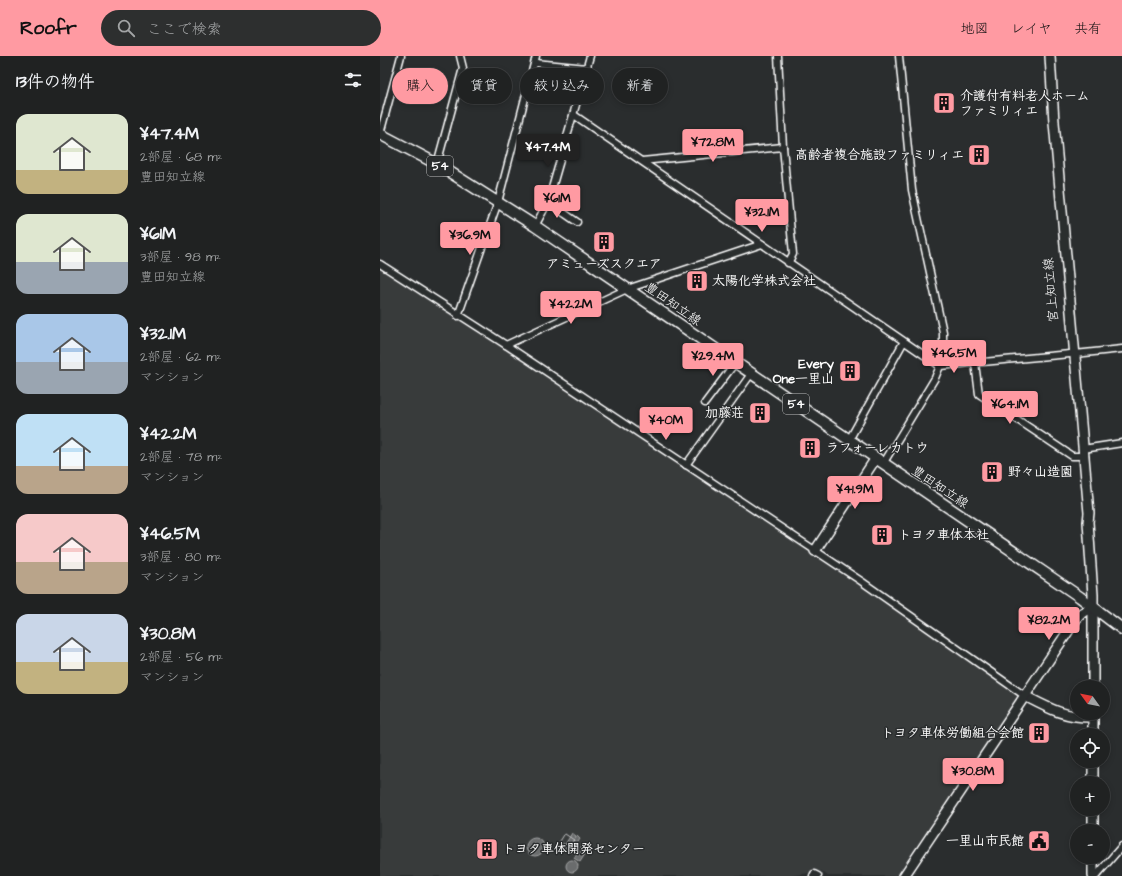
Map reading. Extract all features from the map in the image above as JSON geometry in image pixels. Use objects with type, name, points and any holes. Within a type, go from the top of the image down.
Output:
[{"type":"main road","name":"宮上知立線","points":[[1044,56],[1081,452],[1085,514],[1088,522],[1093,608],[1093,680]]},
{"type":"main road","name":"宮上知立線","points":[[1050,56],[1072,354]]},
{"type":"main road","name":"豊田知立線","points":[[380,134],[438,164],[535,226],[849,440],[1122,629]]},
{"type":"main road","points":[[815,551],[879,461]]},
{"type":"main road","points":[[904,876],[1077,618],[1082,613],[1093,608]]},
{"type":"main road","points":[[1025,696],[1058,713],[1070,716]]},
{"type":"main road","points":[[1093,864],[1093,876]]},
{"type":"street","points":[[380,134],[401,56]]},
{"type":"street","points":[[438,164],[463,68],[460,56]]},
{"type":"street","points":[[458,316],[498,202],[536,56]]},
{"type":"street","points":[[535,63],[587,68],[590,56]]},
{"type":"street","points":[[778,56],[783,147],[793,254],[788,262]]},
{"type":"street","points":[[879,461],[935,378],[940,366],[943,344],[943,332],[912,190],[899,56]]},
{"type":"street","points":[[535,226],[548,202],[577,104]]},
{"type":"street","points":[[574,115],[940,366],[1122,349]]},
{"type":"street","points":[[642,161],[783,147]]},
{"type":"street","points":[[548,202],[577,222]]},
{"type":"street","points":[[506,345],[627,289],[762,244]]},
{"type":"street","points":[[380,264],[458,316],[506,345],[815,551],[1025,696]]},
{"type":"street","points":[[849,440],[903,342]]},
{"type":"street","points":[[705,403],[735,363]]},
{"type":"street","points":[[975,363],[979,394],[1072,456],[1081,452],[1122,443]]},
{"type":"street","points":[[686,465],[751,374]]},
{"type":"street","points":[[1096,876],[1122,846]]},
{"type":"street","points":[[812,876],[814,874],[818,876]]},
{"type":"shaded area","points":[[380,265],[995,674],[1018,693],[1019,696],[899,876],[828,876],[821,871],[790,876],[380,876]]},
{"type":"water","points":[[572,833],[576,836],[571,844],[577,836],[580,839],[571,853],[563,848]]},
{"type":"water","points":[[535,838],[541,841],[544,847],[541,853],[535,856],[529,853],[526,847],[529,841]]},
{"type":"water","points":[[583,844],[589,848],[580,862],[574,858]]},
{"type":"water","points":[[570,860],[574,860],[578,866],[574,872],[570,872],[566,868],[566,864]]},
{"type":"place","name":"介護付有料老人ホーム ファミリィエ","points":[[944,103]]},
{"type":"place","name":"高齢者複合施設ファミリィエ","points":[[979,155]]},
{"type":"place","name":"アミューズスクエア","points":[[604,242]]},
{"type":"place","name":"太陽化学株式会社","points":[[697,281]]},
{"type":"place","name":"Every One一里山","points":[[850,371]]},
{"type":"place","name":"加藤荘","points":[[760,413]]},
{"type":"place","name":"ラフォーレカトウ","points":[[810,448]]},
{"type":"place","name":"野々山造園","points":[[992,472]]},
{"type":"place","name":"トヨタ車体本社","points":[[882,535]]},
{"type":"place","name":"トヨタ車体労働組合会館","points":[[1039,733]]},
{"type":"place","name":"一里山市民館","points":[[1039,841]]},
{"type":"place","name":"トヨタ車体開発センター","points":[[487,849]]}]
